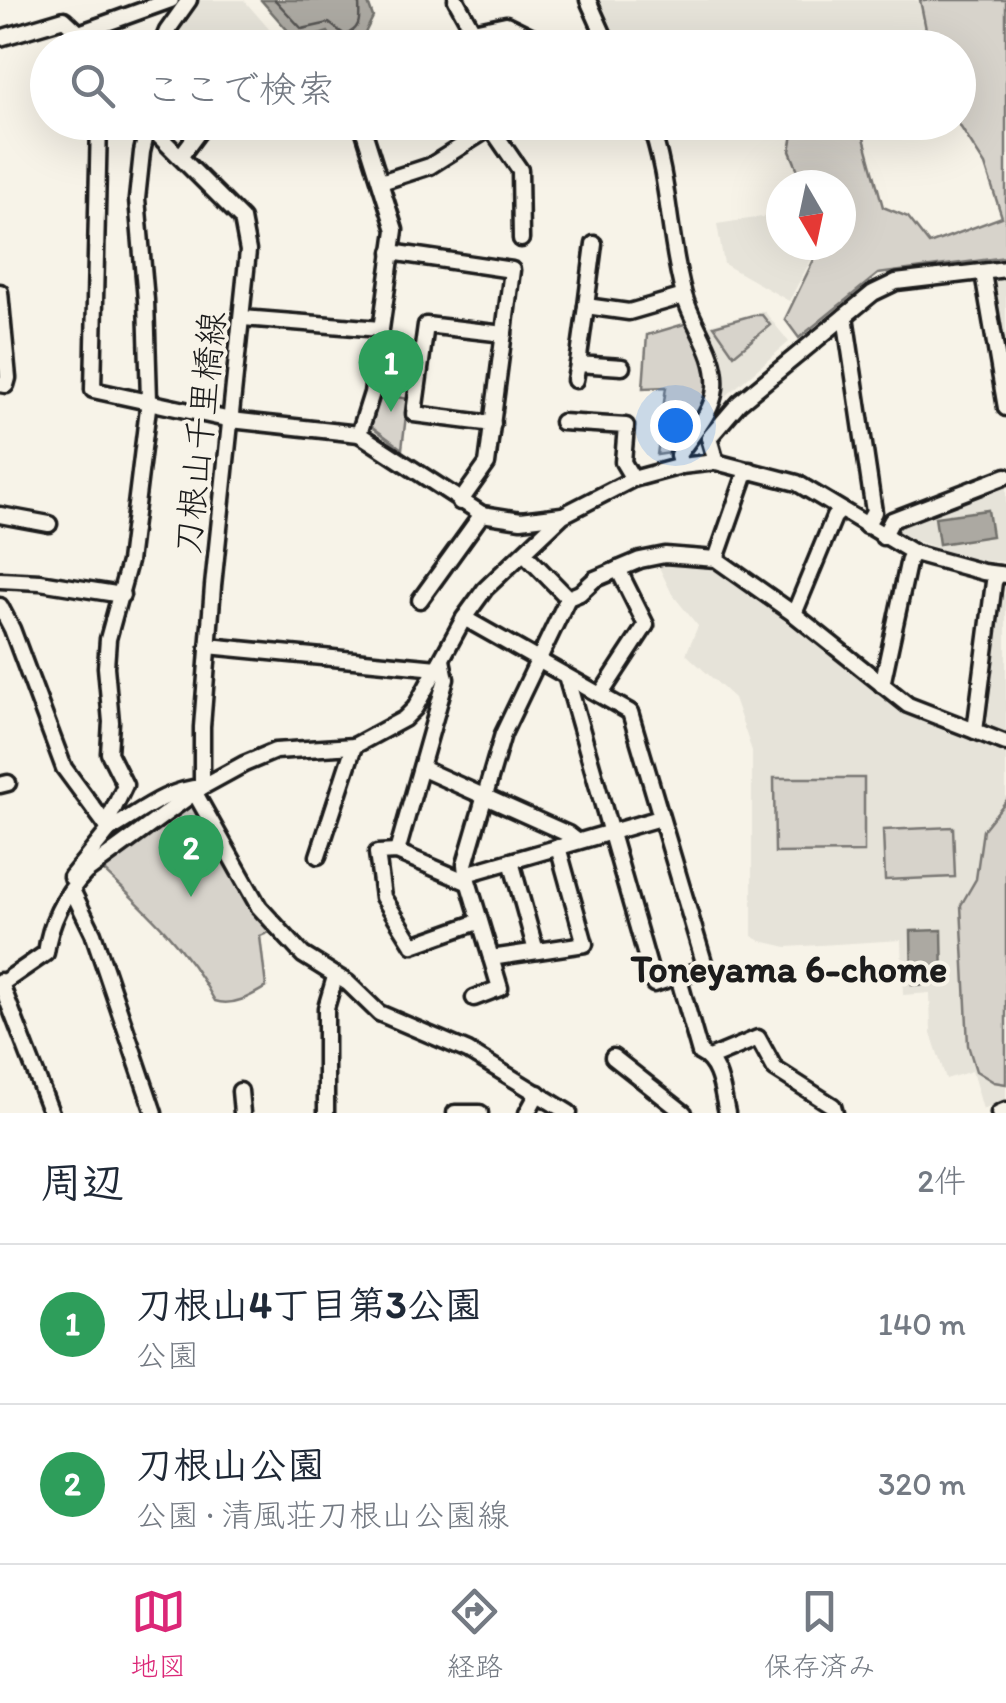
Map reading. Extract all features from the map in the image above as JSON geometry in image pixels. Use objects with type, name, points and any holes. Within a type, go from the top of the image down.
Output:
[{"type":"street","points":[[85,30],[171,0]]},
{"type":"street","points":[[168,30],[189,0]]},
{"type":"street","points":[[456,0],[473,30]]},
{"type":"street","points":[[588,0],[601,30]]},
{"type":"street","points":[[0,38],[64,19],[77,30]]},
{"type":"street","points":[[479,30],[506,24],[518,30]]},
{"type":"street","points":[[99,140],[93,390],[232,420],[359,434],[482,514],[522,520],[563,515]]},
{"type":"street","points":[[145,140],[137,199],[149,400],[129,562],[108,638],[106,667],[111,722],[109,752],[125,785],[107,827],[68,881],[93,933],[154,1113]]},
{"type":"street","name":"刀根山千里橋線","points":[[164,140],[242,219],[248,237],[208,646],[198,790]]},
{"type":"street","points":[[180,157],[193,140]]},
{"type":"street","points":[[359,434],[372,393],[394,230],[367,140]]},
{"type":"street","points":[[381,182],[430,166],[467,140]]},
{"type":"street","points":[[499,140],[520,170],[521,239]]},
{"type":"street","points":[[656,140],[684,296],[710,352],[716,385],[706,415],[678,455],[681,466]]},
{"type":"street","points":[[576,380],[594,244]]},
{"type":"street","points":[[391,252],[512,270],[488,464],[460,502]]},
{"type":"street","points":[[716,462],[709,438],[739,404],[874,292],[896,282],[1006,269]]},
{"type":"street","points":[[983,272],[1006,408]]},
{"type":"street","points":[[0,292],[8,378],[6,385],[0,384]]},
{"type":"street","points":[[586,306],[629,312],[684,296]]},
{"type":"street","points":[[845,316],[874,512],[866,526]]},
{"type":"street","points":[[243,318],[380,329]]},
{"type":"street","points":[[493,424],[414,414],[426,325],[504,334]]},
{"type":"street","points":[[578,364],[622,367]]},
{"type":"street","points":[[562,422],[626,426],[622,462],[633,479]]},
{"type":"street","points":[[51,1113],[5,1013],[1,982],[46,953],[50,927],[73,887],[86,872],[198,790],[275,751],[354,746],[404,719],[415,708],[464,618],[485,589],[563,515],[633,479],[681,466],[716,462],[797,483],[914,553],[1002,575]]},
{"type":"street","points":[[716,559],[750,470]]},
{"type":"street","points":[[883,537],[892,520],[1006,476]]},
{"type":"street","points":[[794,614],[834,517],[840,511]]},
{"type":"street","points":[[420,600],[482,514]]},
{"type":"street","points":[[0,515],[49,524]]},
{"type":"street","points":[[882,684],[909,559],[914,553]]},
{"type":"street","points":[[525,554],[568,598]]},
{"type":"street","points":[[474,998],[500,988],[466,878],[465,864],[485,794],[503,734],[536,660],[568,598],[595,579],[665,554],[716,559],[794,614],[908,705],[1006,743]]},
{"type":"street","points":[[601,694],[646,624],[618,570]]},
{"type":"street","points":[[974,731],[994,582],[1002,575]]},
{"type":"street","points":[[0,580],[122,595]]},
{"type":"street","points":[[0,606],[64,768],[107,827]]},
{"type":"street","points":[[464,618],[630,712],[706,968],[654,984],[568,678]]},
{"type":"street","points":[[208,646],[440,664]]},
{"type":"street","points":[[397,852],[446,680],[440,664]]},
{"type":"street","points":[[318,856],[354,746]]},
{"type":"street","points":[[422,769],[485,794],[577,841]]},
{"type":"street","points":[[107,827],[164,795],[179,789],[198,790]]},
{"type":"street","points":[[198,790],[258,907],[303,955],[348,983],[379,1013],[445,1040],[569,1113]]},
{"type":"street","points":[[478,922],[412,944],[383,896],[377,853],[397,852],[466,878],[660,818]]},
{"type":"street","points":[[491,958],[585,944],[558,848]]},
{"type":"street","points":[[511,861],[536,951]]},
{"type":"street","points":[[678,976],[700,1052],[710,1058],[727,1113]]},
{"type":"street","points":[[326,1113],[326,1008],[335,977]]},
{"type":"street","points":[[710,1058],[758,1038],[776,1069],[833,1106],[834,1113]]},
{"type":"street","points":[[613,1057],[684,1113]]},
{"type":"street","points":[[240,1091],[242,1113]]},
{"type":"street","points":[[527,1113],[538,1093]]},
{"type":"street","points":[[999,1113],[1006,1110]]},
{"type":"street","points":[[455,1113],[480,1113]]},
{"type":"shaded area","points":[[199,0],[244,0],[270,30],[179,30]]},
{"type":"shaded area","points":[[593,0],[914,0],[919,1],[925,30],[608,30]]},
{"type":"shaded area","points":[[920,0],[1006,0],[1006,257],[878,274],[799,338],[785,319],[814,260],[856,260],[856,170],[798,170],[790,151],[792,140],[865,140],[883,207],[908,217],[929,244],[1002,217],[985,165],[969,140],[976,140],[976,30],[926,30]]},
{"type":"shaded area","points":[[766,216],[766,260],[811,260],[789,301],[724,264],[717,224]]},
{"type":"shaded area","points":[[1006,275],[1006,367],[992,282]]},
{"type":"shaded area","points":[[764,311],[789,342],[726,396],[720,392],[704,326]]},
{"type":"shaded area","points":[[762,315],[770,325],[734,355],[714,326]]},
{"type":"shaded area","points":[[691,322],[712,380],[705,404],[670,453],[657,455],[666,387],[643,388],[647,335]]},
{"type":"shaded area","points":[[381,394],[408,399],[402,449],[371,426]]},
{"type":"shaded area","points":[[1006,483],[1006,562],[973,560],[896,534],[895,527]]},
{"type":"shaded area","points":[[657,563],[714,568],[783,614],[904,710],[1006,750],[1006,1099],[983,1109],[972,1071],[946,1079],[931,1033],[930,993],[903,995],[901,940],[787,947],[752,936],[752,751],[734,698],[686,654],[698,626],[672,594]]},
{"type":"shaded area","points":[[1006,593],[1006,737],[989,731],[984,722],[999,597]]},
{"type":"shaded area","points":[[774,778],[864,778],[864,852],[775,853]]},
{"type":"shaded area","points":[[1006,801],[1006,1084],[976,1071],[968,1045],[961,905],[976,879],[983,830]]},
{"type":"shaded area","points":[[187,805],[197,808],[280,928],[260,936],[266,987],[235,1002],[215,1001],[178,946],[102,869]]},
{"type":"shaded area","points":[[953,827],[955,877],[885,880],[883,830]]},
{"type":"water","points":[[261,0],[367,0],[373,17],[366,30],[287,30]]},
{"type":"water","points":[[988,510],[992,536],[939,544],[935,517]]},
{"type":"water","points":[[942,930],[943,984],[912,985],[911,931]]},
{"type":"place","name":"刀根山4丁目第3公園","points":[[391,412]]},
{"type":"place","name":"刀根山公園","points":[[191,897]]},
{"type":"district","name":"Toneyama 6-chome","points":[[789,969]]}]
